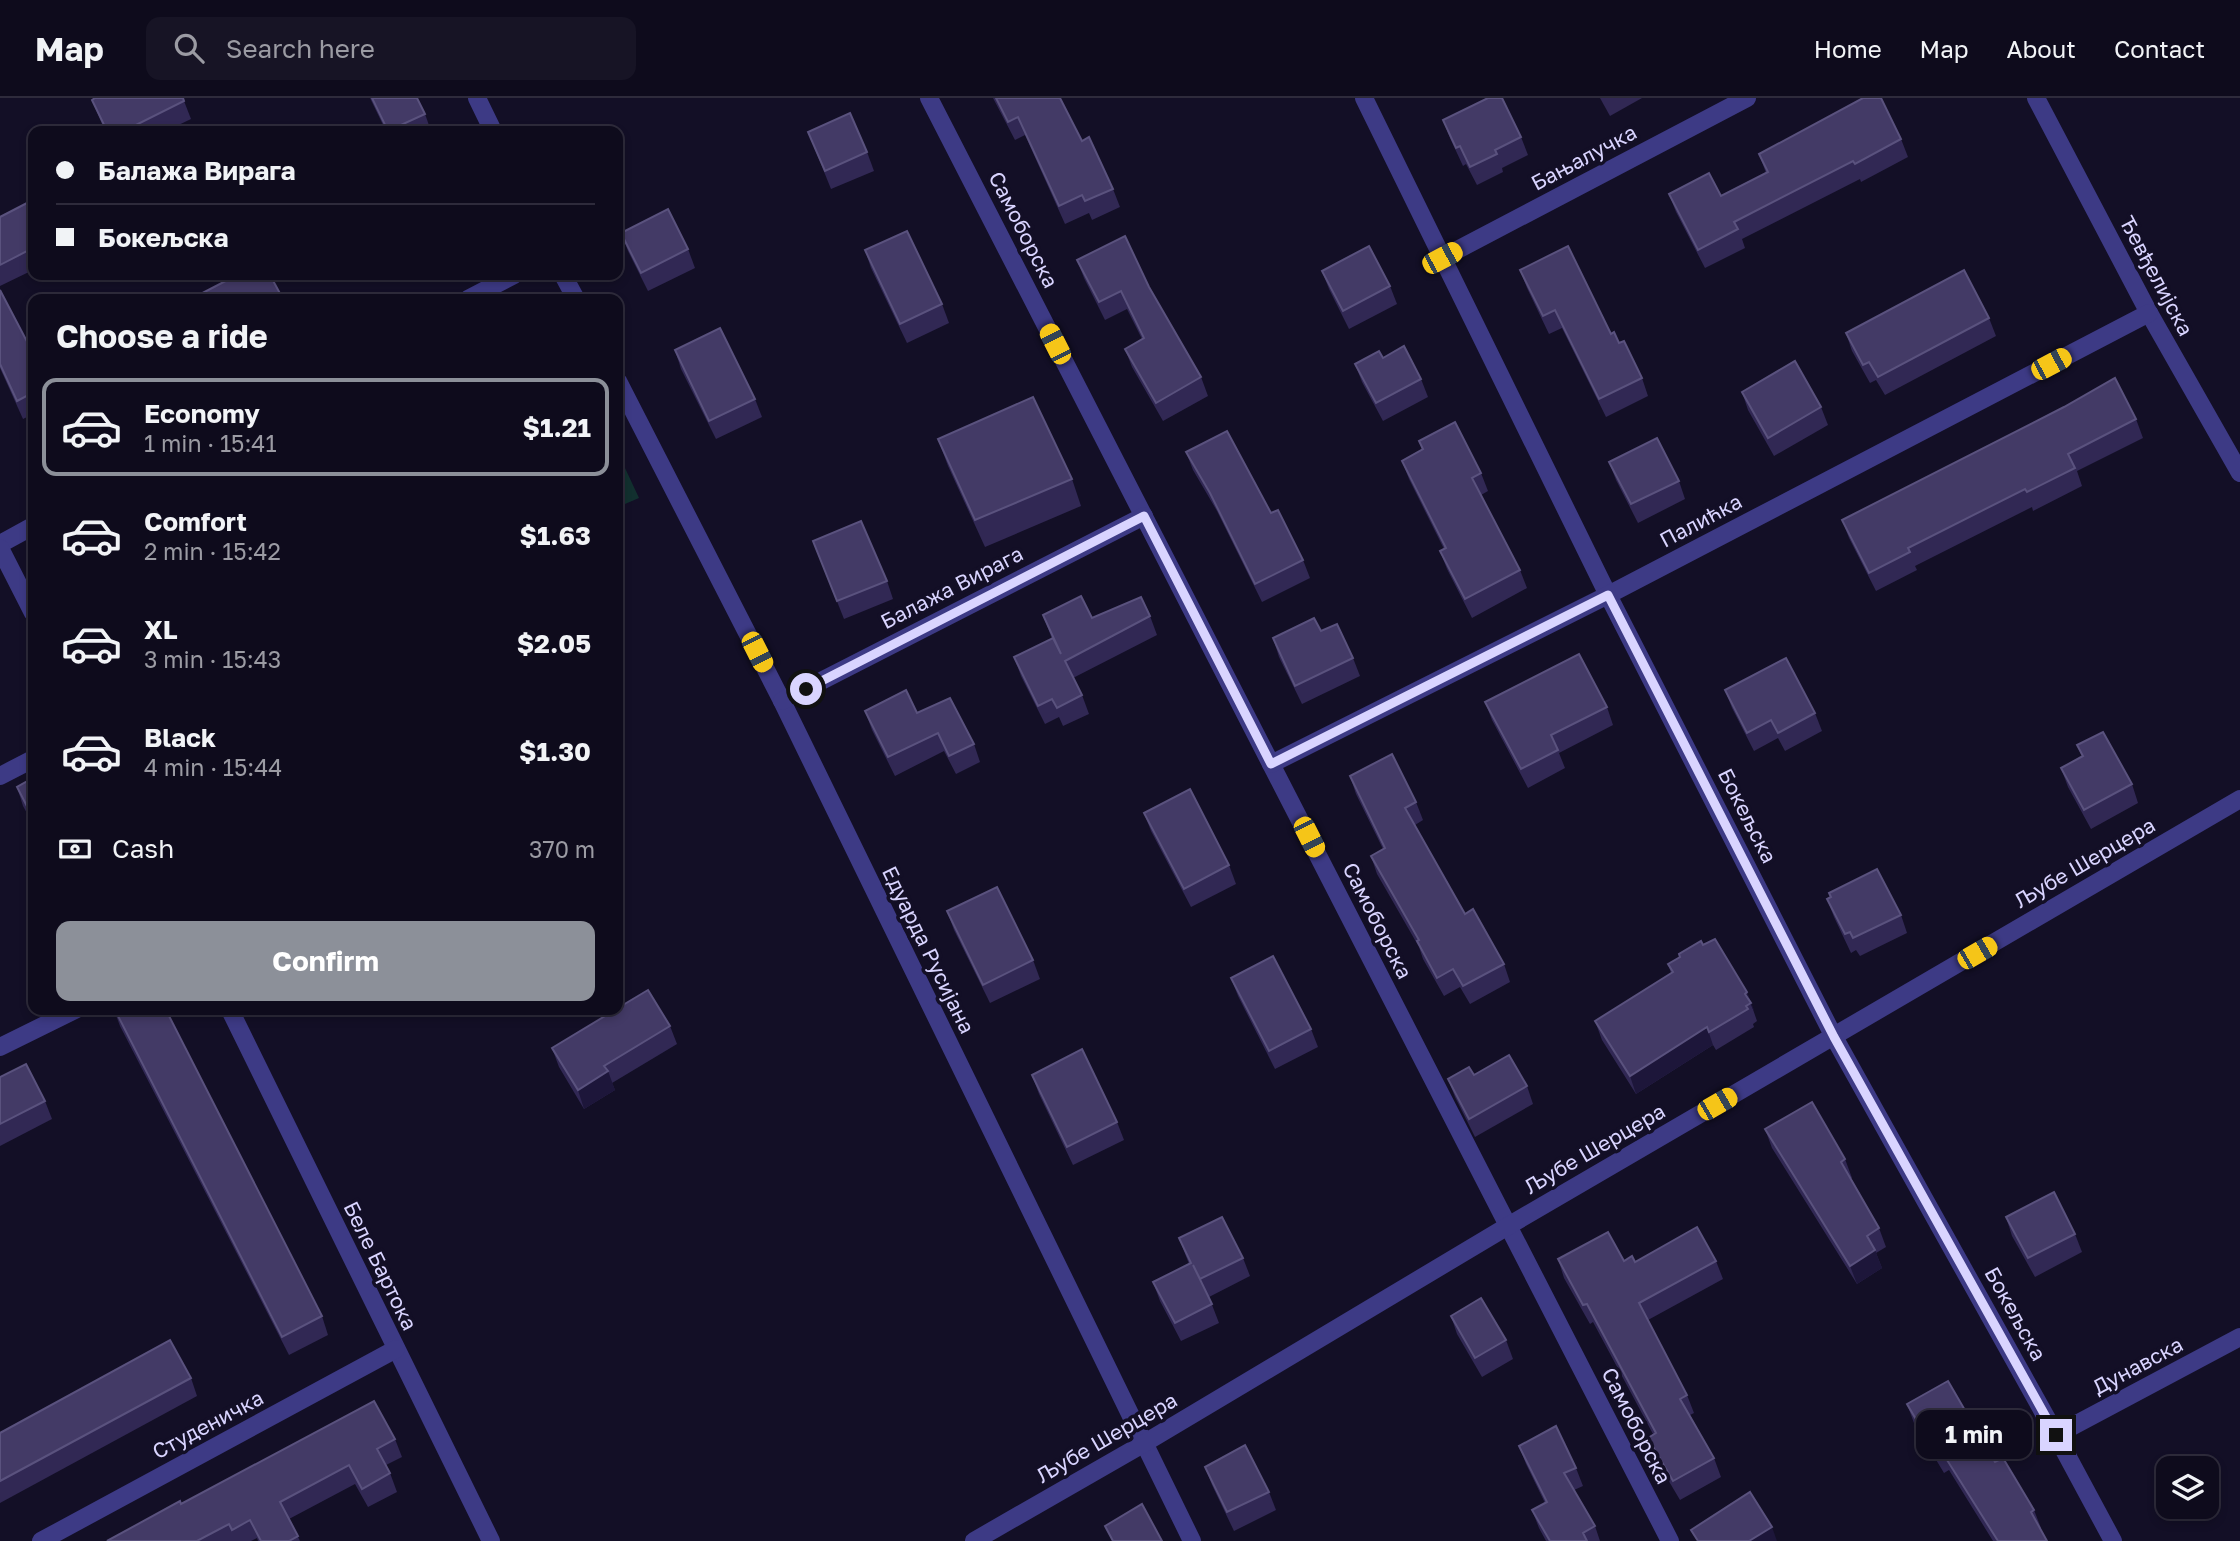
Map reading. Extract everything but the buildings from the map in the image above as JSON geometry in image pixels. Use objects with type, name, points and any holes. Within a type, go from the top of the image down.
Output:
[{"type":"street","points":[[477,98],[491,126]]},
{"type":"street","name":"Самоборска","points":[[929,98],[1670,1541]]},
{"type":"street","name":"Бокељска","points":[[1364,98],[1608,595],[1834,1037],[2113,1541]]},
{"type":"street","name":"Бањалучка","points":[[1442,258],[1747,98]]},
{"type":"street","name":"Ђевђелијска","points":[[2036,98],[2149,313],[2240,473]]},
{"type":"street","points":[[478,294],[504,280]]},
{"type":"street","name":"Палићка","points":[[1271,764],[1608,595],[2149,313]]},
{"type":"street","name":"Едуарда Русијана","points":[[623,391],[782,701],[1192,1541]]},
{"type":"street","name":"Балажа Вирага","points":[[782,701],[1144,516]]},
{"type":"street","points":[[28,529],[0,546],[28,603]]},
{"type":"street","points":[[0,776],[28,762]]},
{"type":"street","name":"Љубе Шерцера","points":[[974,1541],[2240,799]]},
{"type":"street","points":[[0,1047],[65,1015]]},
{"type":"street","name":"Беле Бартока","points":[[232,1015],[491,1541]]},
{"type":"street","name":"Дунавска","points":[[2056,1435],[2240,1337]]},
{"type":"street","name":"Студеничка","points":[[41,1541],[396,1349]]},
{"type":"green space","points":[[623,464],[639,498],[623,505]]},
{"type":"route","points":[[806,689],[1144,516],[1271,764],[1608,595],[1834,1037],[2056,1435]]}]
